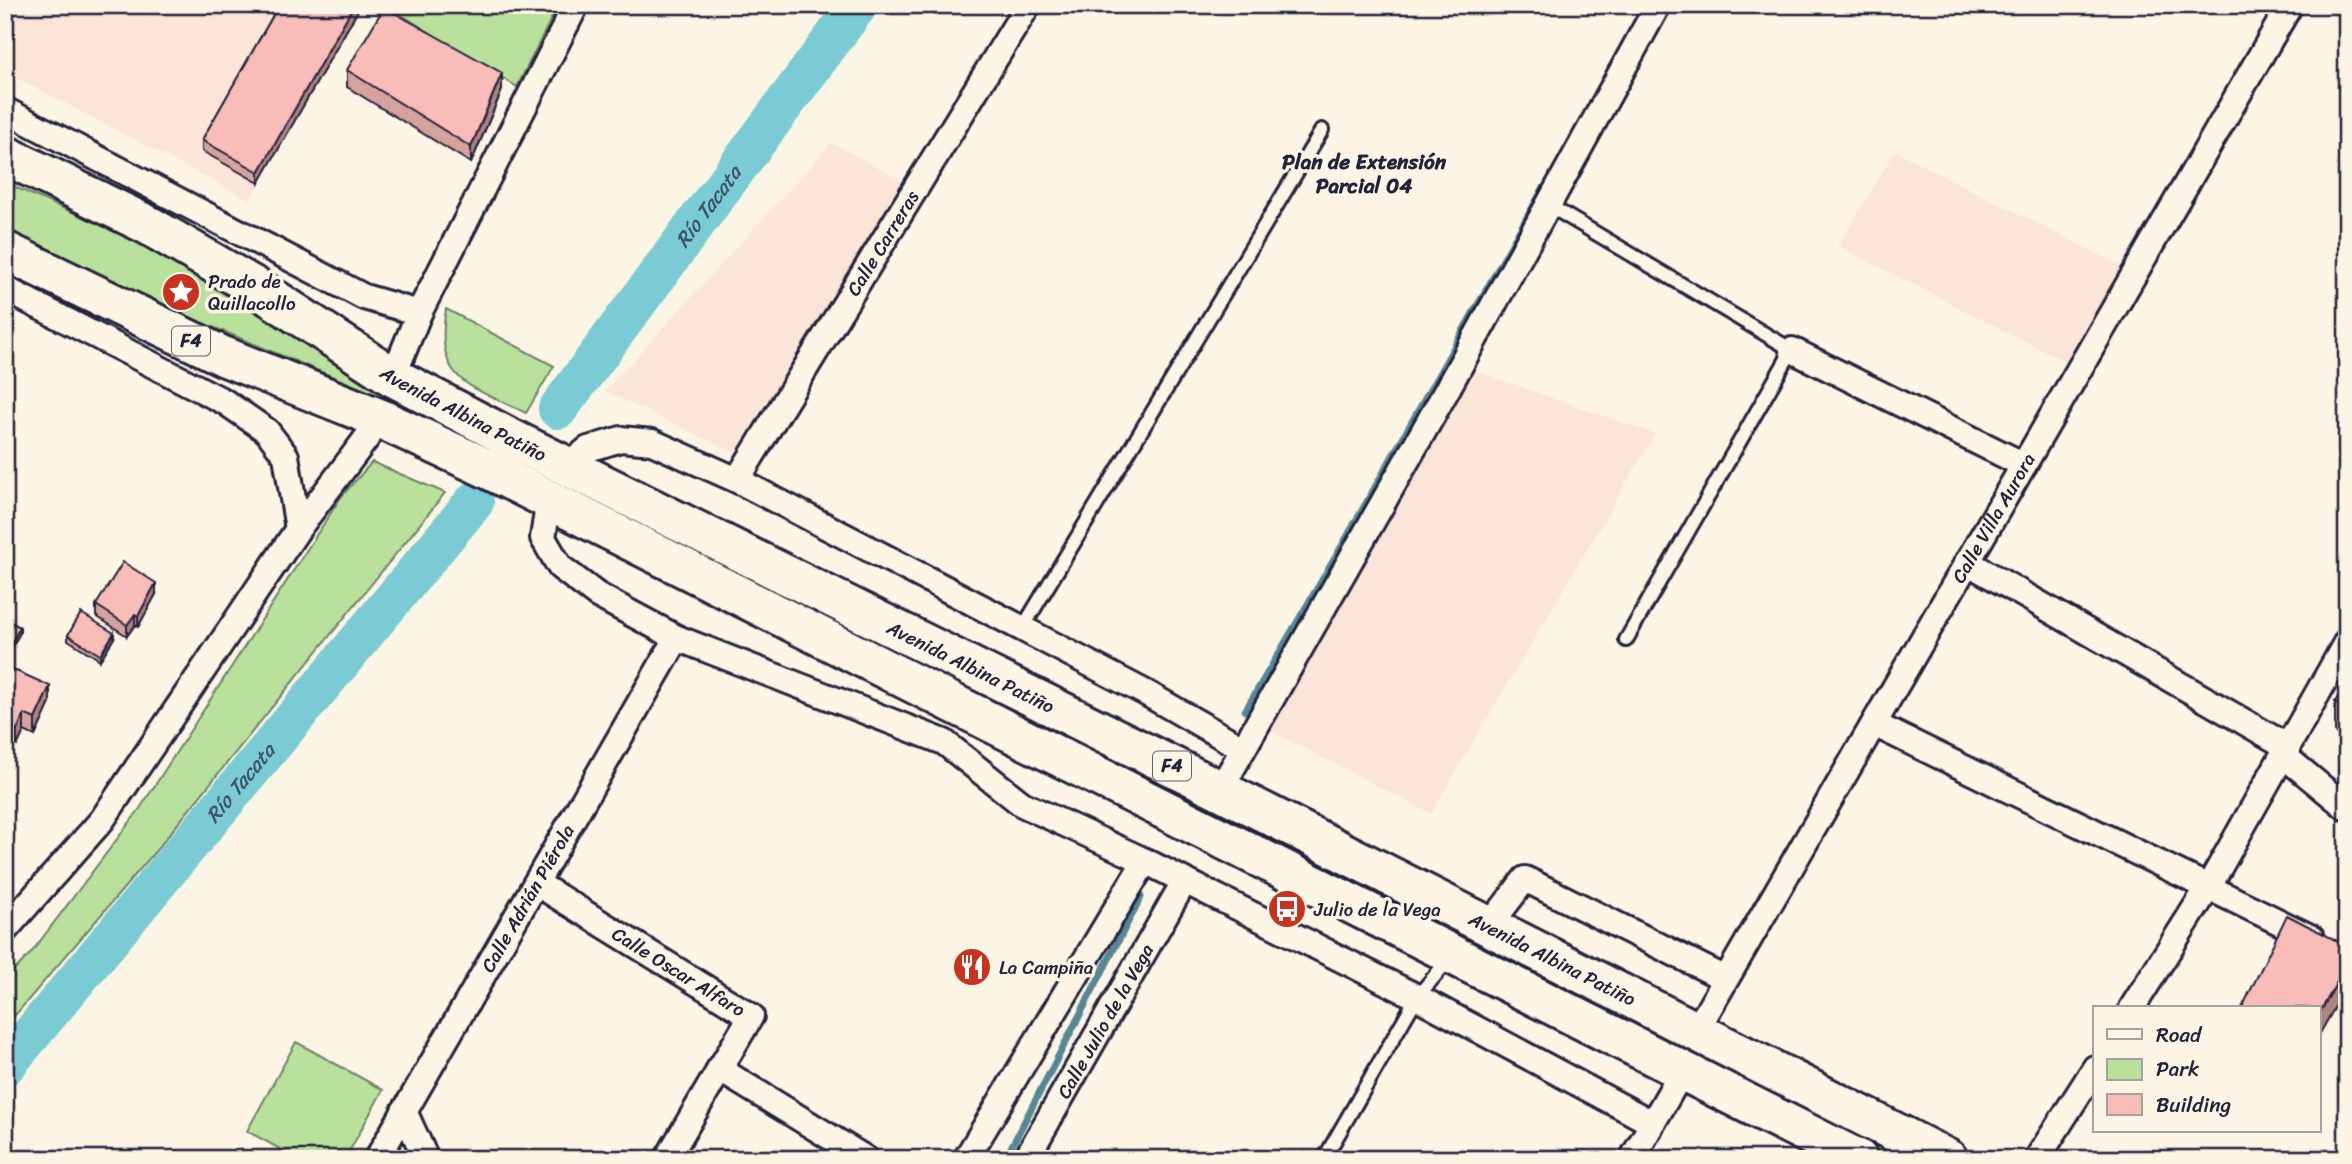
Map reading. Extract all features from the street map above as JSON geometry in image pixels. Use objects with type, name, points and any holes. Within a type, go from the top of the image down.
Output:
[{"type":"highway","name":"Avenida Albina Patiño","points":[[5,155],[148,225],[260,290],[394,377],[1220,790],[1948,1159]]},
{"type":"highway","name":"Avenida Albina Patiño","points":[[5,251],[223,356],[381,419],[549,499],[1858,1159]]},
{"type":"street","points":[[394,377],[419,313],[576,5]]},
{"type":"street","name":"Calle Carreras","points":[[737,480],[1028,5]]},
{"type":"street","points":[[1220,790],[1550,206],[1658,5]]},
{"type":"street","name":"Calle Villa Aurora","points":[[1696,1031],[1724,978],[2290,5]]},
{"type":"street","points":[[5,110],[365,297],[419,313]]},
{"type":"street","points":[[5,289],[225,402],[267,431],[286,456],[298,529]]},
{"type":"street","points":[[1792,350],[2024,465]]},
{"type":"street","points":[[5,930],[102,820],[298,529],[381,419]]},
{"type":"street","points":[[568,466],[588,449],[621,439],[652,442],[737,480],[1242,748]]},
{"type":"street","points":[[549,499],[543,538],[560,567],[597,595],[677,638],[944,742],[1022,804],[1145,861],[1417,997],[1652,1124]]},
{"type":"street","points":[[1967,562],[2286,751],[2347,807]]},
{"type":"street","name":"Calle Adrián Piérola","points":[[377,1159],[677,638]]},
{"type":"street","points":[[2133,1006],[2209,886],[2347,641]]},
{"type":"street","points":[[1874,724],[2209,886],[2334,950]]},
{"type":"street","points":[[966,1159],[1145,861]]},
{"type":"street","points":[[1489,926],[1525,879],[1724,978]]},
{"type":"street","name":"Calle Julio de la Vega","points":[[1026,1159],[1184,882]]},
{"type":"street","name":"Calle Oscar Alfaro","points":[[536,883],[751,1016],[667,1159]]},
{"type":"street","points":[[719,1069],[866,1159]]},
{"type":"street","points":[[1632,1159],[1683,1070]]},
{"type":"street","points":[[2037,1159],[2093,1071]]},
{"type":"street","points":[[404,1111],[426,1159]]},
{"type":"lane","points":[[1022,629],[1322,130]]},
{"type":"lane","points":[[1550,206],[1792,350],[1626,640]]},
{"type":"lane","points":[[1324,1159],[1417,997],[1452,955]]},
{"type":"shaded area","points":[[5,5],[361,5],[250,200],[5,72]]},
{"type":"shaded area","points":[[832,143],[902,181],[739,455],[605,391]]},
{"type":"shaded area","points":[[1895,151],[2121,266],[2066,362],[1838,246]]},
{"type":"shaded area","points":[[1470,369],[1655,434],[1431,814],[1268,729]]},
{"type":"green space","points":[[386,5],[558,5],[517,87]]},
{"type":"green space","name":"Prado de Quillacollo","points":[[5,182],[129,237],[209,279],[301,338],[389,400],[160,305],[5,229]]},
{"type":"green space","points":[[446,309],[554,366],[526,413],[473,387],[451,367],[445,352],[443,333]]},
{"type":"green space","points":[[372,462],[445,493],[159,847],[5,1027],[5,980],[31,953],[139,810],[341,497]]},
{"type":"green space","points":[[296,1042],[383,1090],[345,1159],[298,1159],[247,1131]]},
{"type":"building","points":[[279,5],[354,5],[259,172],[202,140]]},
{"type":"building","points":[[384,7],[502,73],[471,147],[347,70]]},
{"type":"building","points":[[123,562],[156,583],[138,616],[135,614],[127,625],[96,605]]},
{"type":"building","points":[[81,613],[114,633],[100,655],[68,635]]},
{"type":"building","points":[[5,619],[20,627],[5,655]]},
{"type":"building","points":[[12,669],[50,686],[35,719],[24,714],[17,730],[5,725],[5,684]]},
{"type":"building","points":[[2347,683],[2347,709],[2335,702]]},
{"type":"building","points":[[2287,915],[2347,946],[2347,964],[2320,1012],[2320,1006],[2243,1006]]},
{"type":"waterway","name":"Río Tacata","points":[[558,409],[858,5]]},
{"type":"waterway","points":[[1245,711],[1342,546],[1543,189]]},
{"type":"waterway","name":"Río Tacata","points":[[5,1066],[474,502]]},
{"type":"waterway","points":[[1005,1159],[1141,897]]},
{"type":"place","name":"Prado de Quillacollo","points":[[181,292]]},
{"type":"place","name":"Julio de la Vega","points":[[1287,909]]},
{"type":"place","name":"La Campiña","points":[[972,967]]},
{"type":"district","name":"Plan de Extensión Parcial 04","points":[[1364,174]]}]
